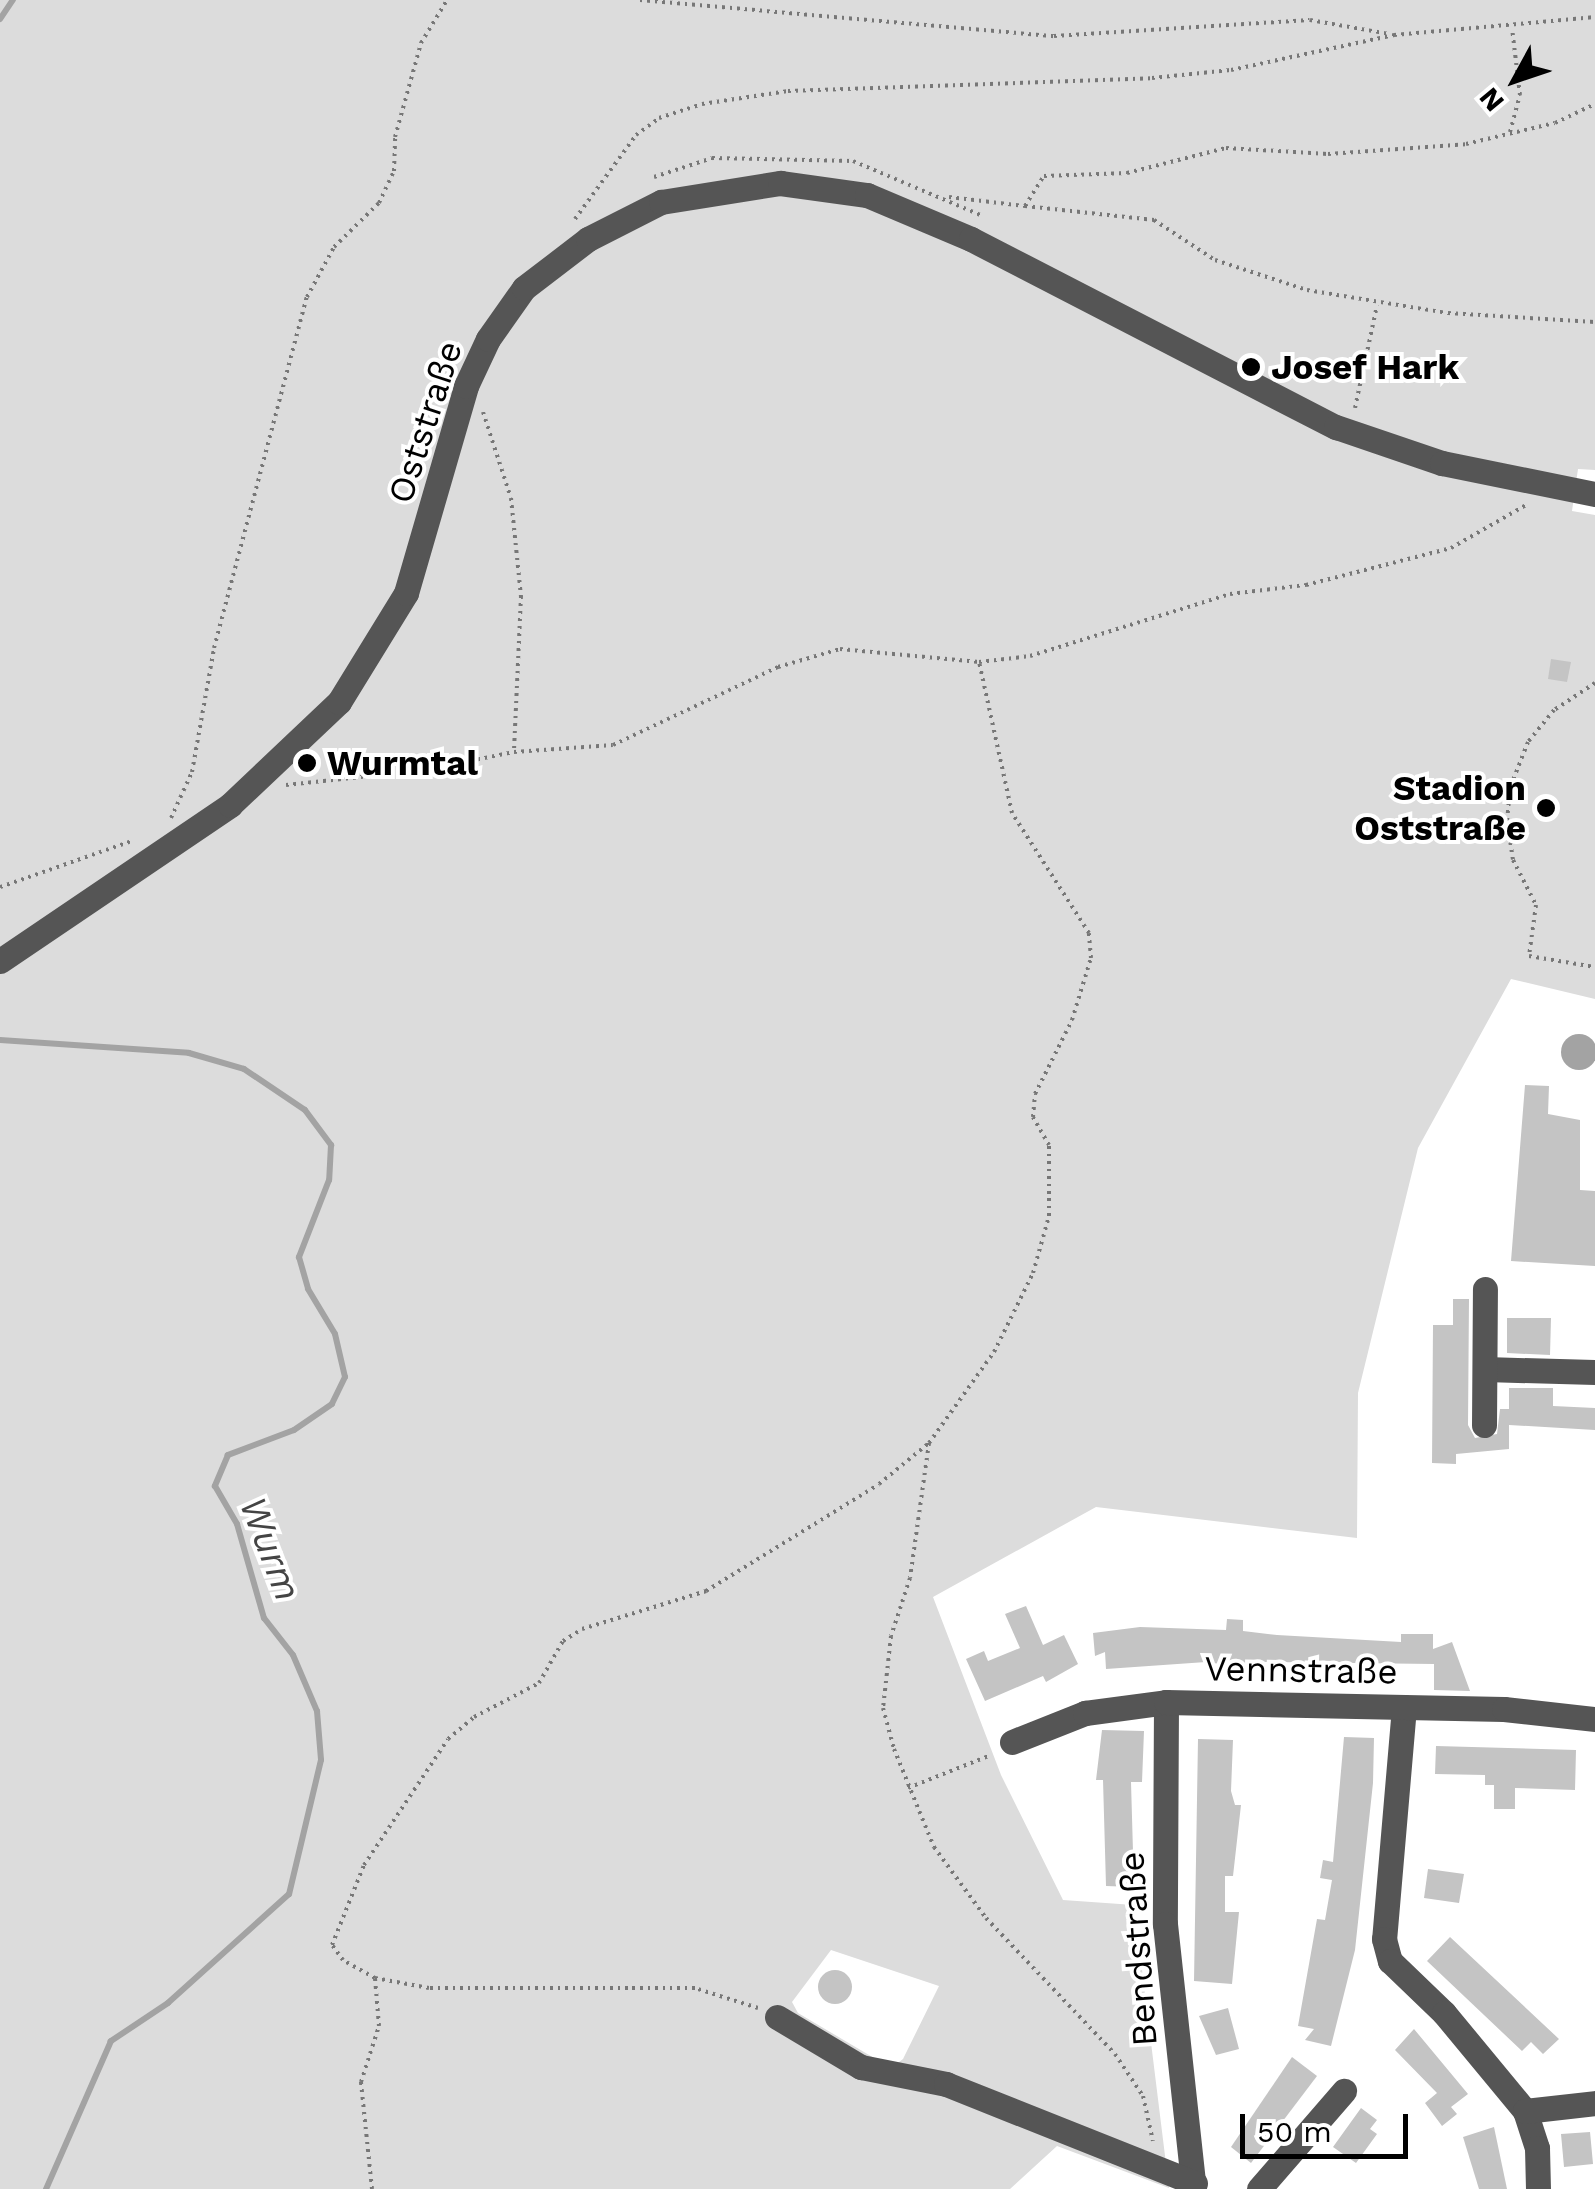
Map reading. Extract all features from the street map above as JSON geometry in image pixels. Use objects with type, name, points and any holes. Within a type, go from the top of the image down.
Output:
[{"type":"street","name":"Oststraße","points":[[0,961],[230,805],[339,702],[406,593],[466,386],[488,339],[524,288],[614,224],[700,192],[818,186],[867,195],[926,218],[1336,427],[1442,464],[1595,494]]},
{"type":"street","points":[[1484,1425],[1485,1289]]},
{"type":"street","points":[[1485,1369],[1595,1372]]},
{"type":"street","name":"Vennstraße","points":[[1012,1742],[1085,1713],[1166,1702],[1404,1706],[1595,1718]]},
{"type":"street","name":"Bendstraße","points":[[1166,1702],[1165,1924],[1194,2186]]},
{"type":"street","points":[[1404,1706],[1384,1939],[1390,1962],[1444,2013],[1525,2111],[1538,2148],[1538,2189]]},
{"type":"street","points":[[777,2017],[862,2066],[946,2084],[1112,2146],[1194,2186]]},
{"type":"street","points":[[1259,2189],[1344,2091]]},
{"type":"street","points":[[1525,2111],[1595,2103]]},
{"type":"path","points":[[170,827],[192,772],[214,648],[307,297],[322,262],[378,204],[394,171],[395,137],[421,43],[447,0]]},
{"type":"path","points":[[640,0],[1054,36],[1310,20],[1394,35]]},
{"type":"path","points":[[568,233],[636,135],[659,118],[702,104],[788,91],[1231,70],[1394,35],[1512,28],[1595,17]]},
{"type":"path","points":[[1510,132],[1520,95],[1512,28]]},
{"type":"path","points":[[1025,206],[1038,180],[1058,172],[1127,173],[1226,148],[1357,153],[1466,144],[1555,123],[1595,104]]},
{"type":"path","points":[[944,197],[1154,220],[1251,276],[1378,303],[1595,322]]},
{"type":"path","points":[[1358,398],[1378,303]]},
{"type":"path","points":[[466,386],[482,410],[512,498],[521,596],[514,752]]},
{"type":"path","points":[[282,786],[426,770],[514,752],[613,745],[778,667],[840,649],[979,662],[1030,656],[1230,594],[1306,584],[1450,548],[1556,488]]},
{"type":"path","points":[[777,2017],[696,1988],[622,1993],[542,1984],[487,1990],[375,1978],[343,1960],[332,1945],[364,1865],[448,1739],[474,1717],[539,1683],[563,1640],[582,1628],[706,1591],[878,1484],[929,1443],[994,1352],[1033,1274],[1050,1188],[1049,1146],[1033,1117],[1035,1094],[1072,1020],[1091,958],[1089,933],[1012,813],[979,662]]},
{"type":"path","points":[[1595,682],[1554,710],[1528,742],[1507,820],[1513,860],[1536,906],[1528,956],[1595,966]]},
{"type":"path","points":[[0,887],[139,838]]},
{"type":"path","points":[[929,1443],[883,1708],[908,1788],[934,1848],[986,1918],[1054,1984],[1143,2096],[1157,2166]]},
{"type":"path","points":[[908,1788],[977,1763]]},
{"type":"path","points":[[372,2189],[361,2082],[379,2026],[375,1978]]},
{"type":"shaded area","points":[[0,0],[1595,0],[1595,470],[1578,469],[1572,511],[1595,515],[1595,999],[1511,979],[1418,1148],[1358,1393],[1357,1538],[1096,1507],[933,1597],[1001,1775],[1063,1900],[1134,1905],[1169,2188],[1057,2146],[1010,2189],[0,2189]],"holes":[[[831,1950],[939,1986],[903,2059],[891,2068],[798,2013],[792,2002]]]},
{"type":"shaded area","points":[[1579,1034],[1592,1039],[1597,1052],[1592,1065],[1579,1070],[1566,1065],[1561,1052],[1566,1039]]},
{"type":"building","points":[[1551,659],[1571,662],[1567,682],[1548,679]]},
{"type":"building","points":[[1525,1085],[1549,1086],[1548,1114],[1580,1120],[1580,1190],[1595,1191],[1595,1266],[1511,1261]]},
{"type":"building","points":[[1453,1299],[1469,1299],[1468,1425],[1475,1438],[1497,1434],[1500,1409],[1509,1409],[1509,1388],[1553,1388],[1553,1406],[1595,1408],[1595,1430],[1509,1425],[1509,1449],[1456,1454],[1456,1464],[1432,1463],[1433,1325],[1453,1325]]},
{"type":"building","points":[[1507,1318],[1551,1318],[1550,1355],[1507,1353]]},
{"type":"building","points":[[1026,1606],[1043,1645],[1064,1635],[1078,1664],[1046,1682],[1043,1676],[985,1701],[966,1659],[984,1651],[988,1661],[1020,1648],[1005,1614]]},
{"type":"building","points":[[1227,1619],[1243,1620],[1243,1631],[1277,1635],[1401,1642],[1401,1634],[1433,1634],[1433,1649],[1452,1642],[1470,1691],[1434,1690],[1434,1664],[1263,1662],[1263,1670],[1206,1662],[1106,1669],[1105,1652],[1095,1656],[1093,1633],[1140,1627],[1226,1630]]},
{"type":"building","points":[[1102,1730],[1144,1731],[1142,1782],[1131,1782],[1134,1887],[1106,1886],[1103,1780],[1096,1780]]},
{"type":"building","points":[[1344,1737],[1374,1738],[1373,1783],[1355,1950],[1331,2046],[1305,2040],[1314,2029],[1298,2026],[1317,1919],[1325,1920],[1332,1880],[1320,1878],[1323,1860],[1333,1862]]},
{"type":"building","points":[[1198,1739],[1233,1740],[1231,1791],[1235,1805],[1241,1805],[1233,1876],[1225,1876],[1225,1912],[1239,1912],[1232,1984],[1194,1981]]},
{"type":"building","points":[[1436,1746],[1576,1750],[1575,1790],[1515,1788],[1515,1809],[1494,1809],[1494,1785],[1485,1785],[1485,1775],[1435,1774]]},
{"type":"building","points":[[1428,1869],[1464,1874],[1459,1903],[1424,1898]]},
{"type":"building","points":[[1450,1937],[1559,2039],[1543,2054],[1531,2042],[1522,2051],[1427,1961]]},
{"type":"building","points":[[835,1970],[847,1975],[852,1987],[847,1999],[835,2004],[823,1999],[818,1987],[823,1975]]},
{"type":"building","points":[[1228,2008],[1239,2049],[1216,2055],[1199,2016]]},
{"type":"building","points":[[1414,2029],[1468,2094],[1451,2107],[1457,2114],[1442,2126],[1425,2103],[1437,2093],[1395,2050]]},
{"type":"building","points":[[1292,2057],[1317,2076],[1251,2163],[1231,2147]]},
{"type":"building","points":[[1361,2108],[1377,2120],[1370,2129],[1377,2134],[1356,2163],[1333,2147]]},
{"type":"building","points":[[1494,2127],[1507,2189],[1479,2189],[1463,2137]]},
{"type":"building","points":[[1590,2132],[1593,2164],[1564,2167],[1561,2134]]},
{"type":"waterway","name":"Wurm","points":[[0,19],[13,0]]},
{"type":"waterway","name":"Wurm","points":[[0,1040],[189,1053],[244,1069],[305,1110],[331,1145],[329,1180],[299,1257],[308,1289],[335,1334],[345,1377],[332,1404],[294,1430],[228,1455],[215,1486],[237,1524],[264,1618],[293,1655],[317,1711],[321,1760],[289,1894],[168,2003],[111,2041],[46,2189]]},
{"type":"place","name":"Josef Hark","points":[[1251,367]]},
{"type":"place","name":"Wurmtal","points":[[307,763]]},
{"type":"place","name":"Stadion Oststraße","points":[[1546,808]]}]
